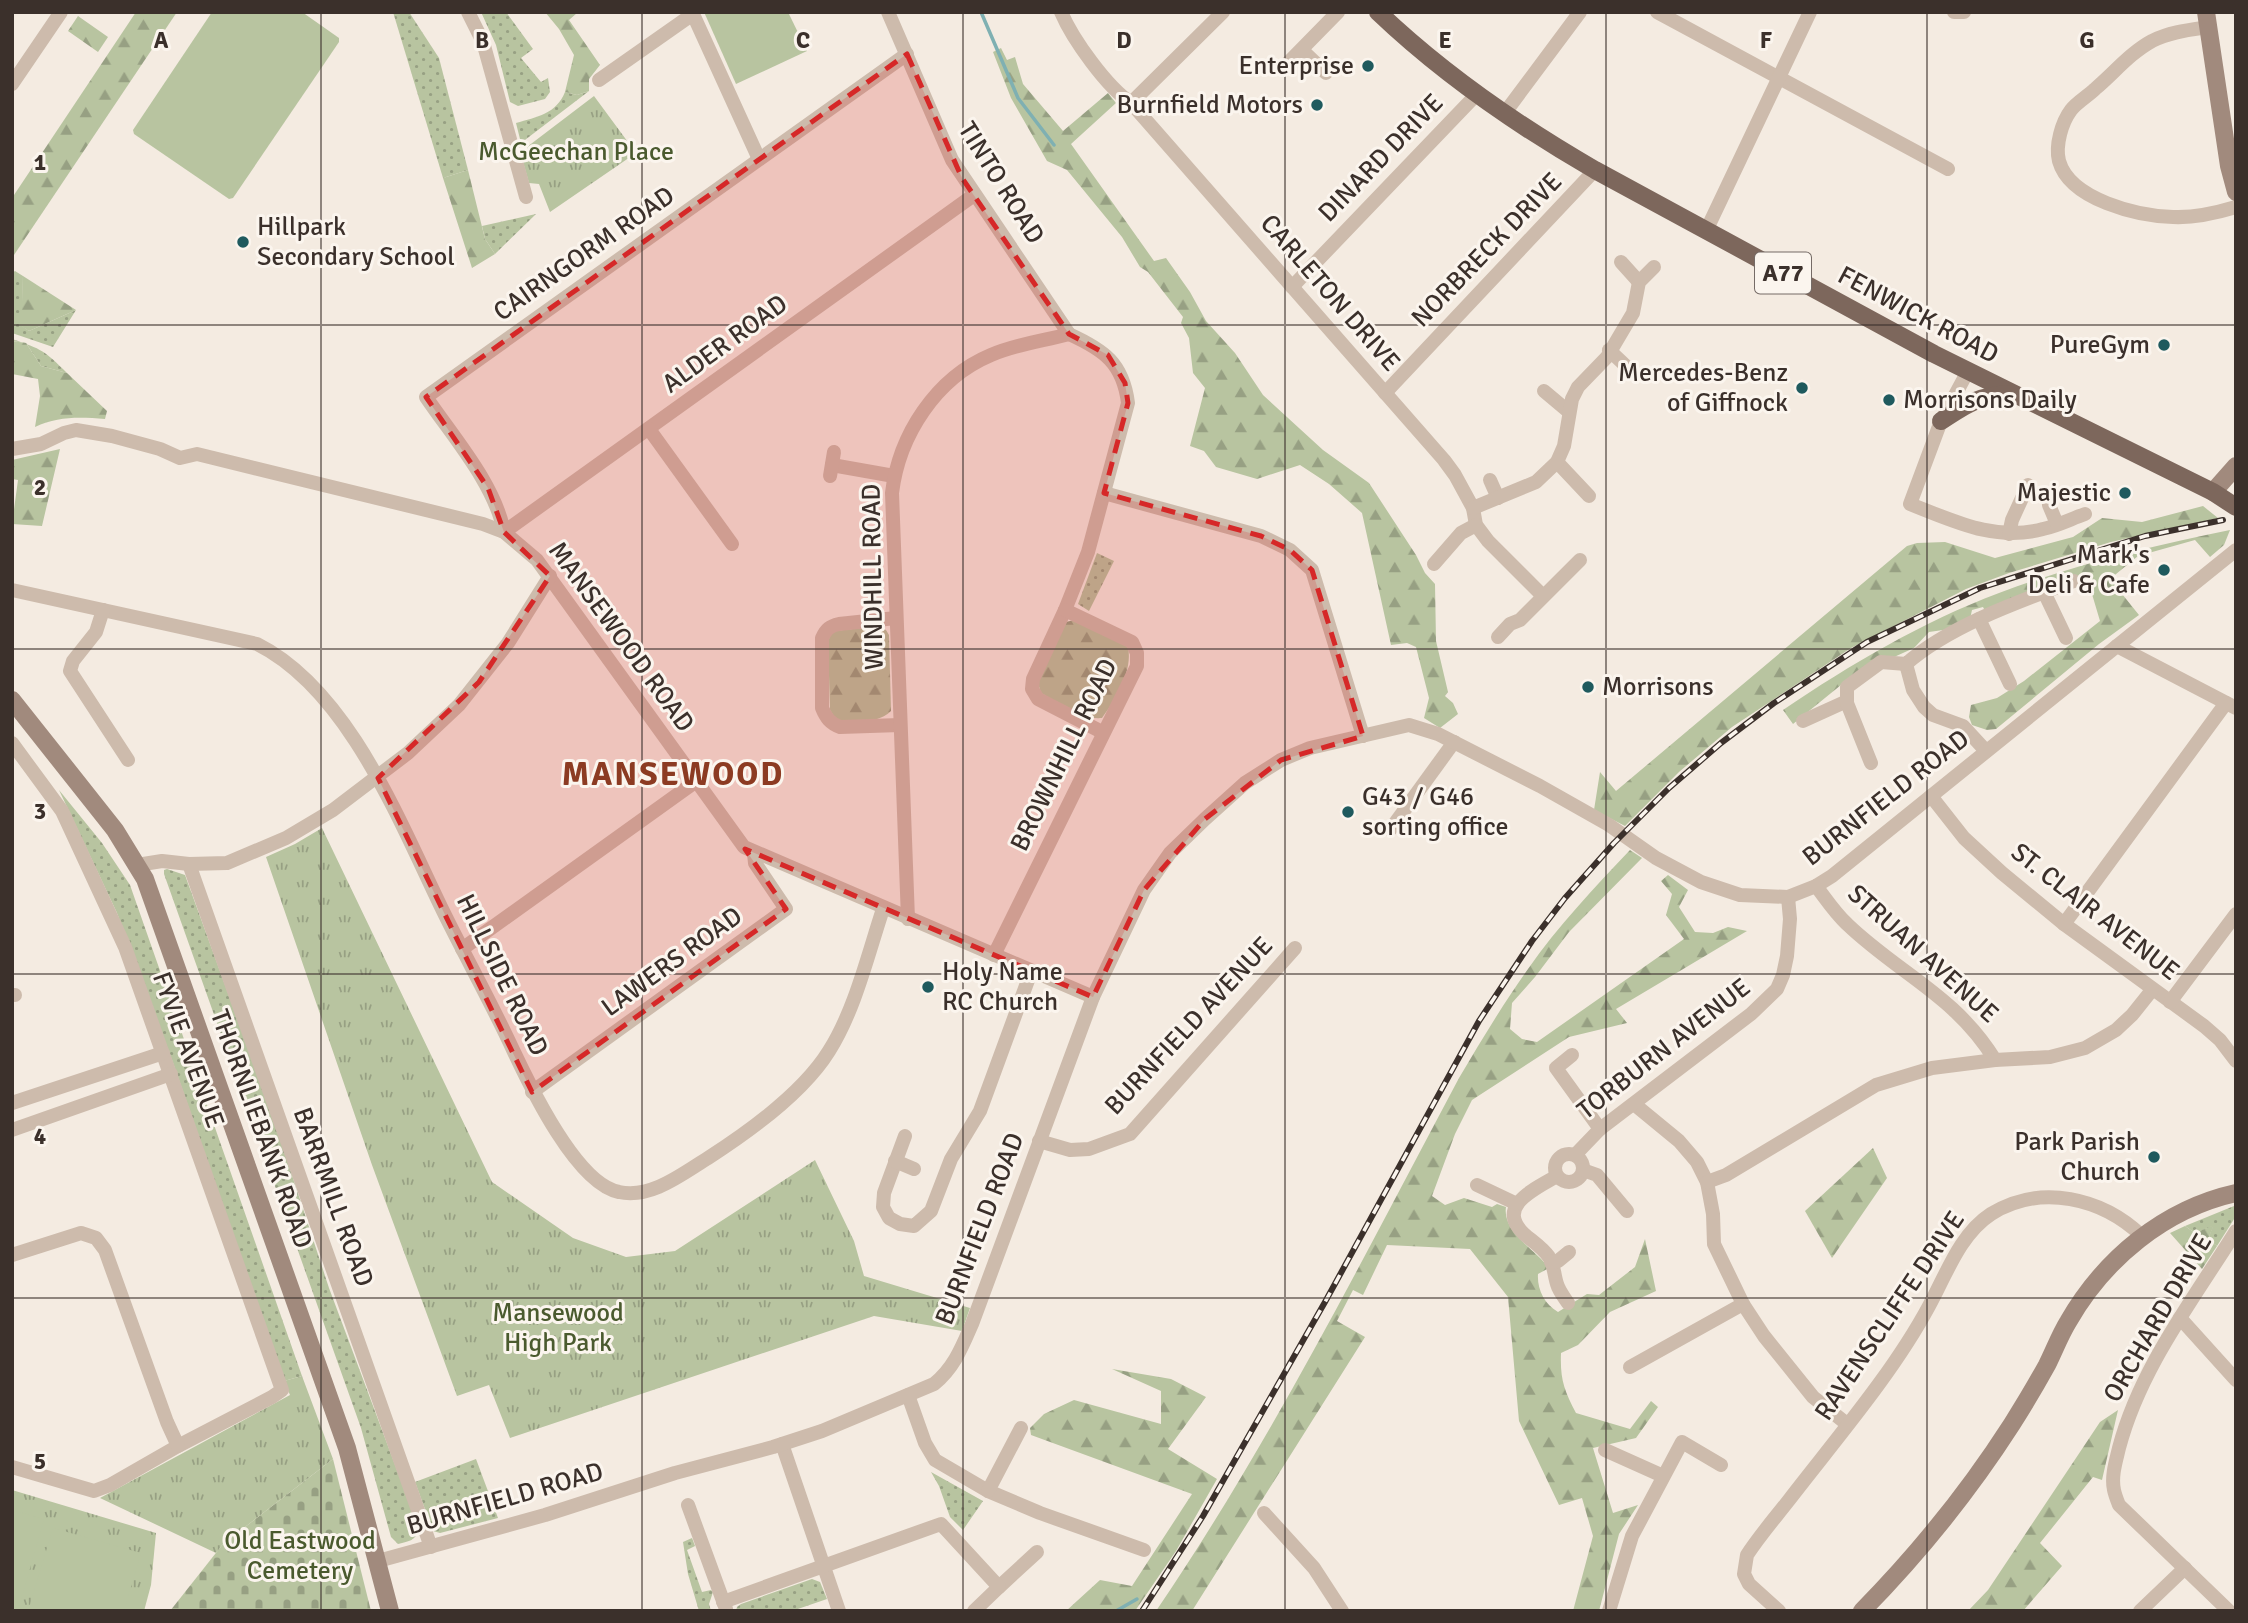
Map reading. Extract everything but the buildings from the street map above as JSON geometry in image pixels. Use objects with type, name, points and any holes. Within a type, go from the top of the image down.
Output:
[{"type":"main road","name":"FENWICK ROAD","points":[[1378,12],[1476,95],[1595,170],[1968,371],[2213,492],[2236,507]]},
{"type":"main road","points":[[2207,20],[2229,166],[2236,192]]},
{"type":"main road","points":[[1941,421],[1976,399],[1991,394],[2013,394]]},
{"type":"main road","points":[[2213,492],[2236,466]]},
{"type":"main road","name":"THORNLIEBANK ROAD","points":[[12,700],[92,799],[145,879],[331,1400],[347,1448],[390,1611]]},
{"type":"main road","points":[[1862,1611],[1930,1535],[1974,1479],[2012,1424],[2046,1367],[2066,1323],[2084,1295],[2107,1268],[2142,1236],[2172,1218],[2223,1195],[2236,1193]]},
{"type":"street","points":[[12,84],[61,12]]},
{"type":"street","points":[[468,12],[483,41],[526,197]]},
{"type":"street","name":"TINTO ROAD","points":[[888,12],[952,160],[1069,334]]},
{"type":"street","name":"CARLETON DRIVE","points":[[1061,12],[1070,33],[1116,93],[1131,103],[1444,460],[1472,508],[1476,525],[1488,541],[1543,596]]},
{"type":"street","points":[[1131,103],[1223,12]]},
{"type":"street","points":[[1287,64],[1338,12]]},
{"type":"street","points":[[1504,114],[1580,12]]},
{"type":"street","points":[[1657,12],[1948,169]]},
{"type":"street","points":[[1706,232],[1810,12]]},
{"type":"street","points":[[1954,12],[1964,12]]},
{"type":"street","points":[[599,80],[692,13],[760,159]]},
{"type":"street","points":[[2207,20],[2152,41],[2126,60],[2072,109],[2062,125],[2059,160],[2068,176],[2080,187],[2121,210],[2173,217],[2236,207]]},
{"type":"street","points":[[1303,50],[1326,73]]},
{"type":"street","name":"CAIRNGORM ROAD","points":[[504,532],[501,517],[488,488],[426,397],[907,54]]},
{"type":"street","name":"DINARD DRIVE","points":[[1292,286],[1476,95]]},
{"type":"street","name":"NORBRECK DRIVE","points":[[1385,393],[1595,170]]},
{"type":"street","name":"ALDER ROAD","points":[[504,532],[974,195]]},
{"type":"street","points":[[1620,262],[1639,282]]},
{"type":"street","points":[[1472,508],[1536,482],[1557,462],[1564,446],[1572,399],[1578,387],[1601,363],[1633,313],[1639,282],[1654,267]]},
{"type":"street","points":[[1069,334],[1108,355],[1125,383],[1128,403],[1088,552],[1033,679],[1032,689],[1038,699],[1102,732]]},
{"type":"street","name":"WINDHILL ROAD","points":[[908,919],[892,493],[894,475],[906,440],[919,417],[952,379],[990,355],[1069,334]]},
{"type":"street","points":[[1609,350],[1628,368]]},
{"type":"street","points":[[1968,371],[1941,421],[1910,504],[1980,531],[2009,534],[2043,529],[2085,514]]},
{"type":"street","points":[[1544,391],[1569,412]]},
{"type":"street","points":[[649,429],[732,544]]},
{"type":"street","name":"MANSEWOOD ROAD","points":[[12,449],[34,446],[76,430],[94,433],[160,449],[180,458],[197,454],[483,524],[504,532],[527,550],[550,576],[744,847],[1093,998]]},
{"type":"street","points":[[1557,462],[1590,496]]},
{"type":"street","points":[[832,464],[894,475]]},
{"type":"street","points":[[1490,480],[1498,498]]},
{"type":"street","points":[[2009,534],[2012,520],[2028,485]]},
{"type":"street","points":[[1104,493],[1261,536],[1290,550],[1312,570],[1363,736]]},
{"type":"street","points":[[2049,505],[2057,524]]},
{"type":"street","points":[[1434,564],[1461,533],[1476,525]]},
{"type":"street","name":"BURNFIELD ROAD","points":[[378,1561],[545,1515],[822,1431],[934,1384],[945,1376],[957,1358],[1093,998],[1144,890],[1170,853],[1205,818],[1245,783],[1281,760],[1310,748],[1409,725],[1437,734],[1540,786],[1701,882],[1740,895],[1787,897],[1816,886],[1832,876],[2236,550]]},
{"type":"street","points":[[1498,637],[1510,624],[1520,620],[1580,560]]},
{"type":"street","points":[[137,865],[162,860],[189,864],[227,863],[286,838],[333,810],[378,778],[433,731],[479,682],[509,643],[550,576]]},
{"type":"street","points":[[1871,763],[1847,701],[1847,687],[1881,662],[1906,664],[1922,649],[1979,619],[2074,580]]},
{"type":"street","name":"HILLSIDE ROAD","points":[[12,590],[257,644],[289,663],[309,681],[335,712],[378,778],[532,1092],[579,1162],[603,1186],[618,1192],[649,1191],[673,1180],[735,1140],[776,1108],[829,1052],[845,1019],[883,909]]},
{"type":"street","points":[[2043,592],[2066,638]]},
{"type":"street","points":[[103,610],[96,632],[73,660],[70,671],[129,759]]},
{"type":"street","name":"BROWNHILL ROAD","points":[[994,955],[1136,666],[1137,653],[1132,642],[1065,610]]},
{"type":"street","points":[[897,618],[839,624],[830,626],[824,632],[822,708],[825,717],[840,727],[900,725]]},
{"type":"street","points":[[1979,619],[2010,684]]},
{"type":"street","points":[[2064,925],[2231,706],[2117,646]]},
{"type":"street","points":[[1906,664],[1913,690],[1924,707],[1933,715],[1963,726],[1986,751]]},
{"type":"street","points":[[1803,721],[1847,701]]},
{"type":"street","points":[[1390,830],[1454,742]]},
{"type":"street","name":"FYVIE AVENUE","points":[[12,743],[62,811],[125,947],[282,1390],[178,1446]]},
{"type":"street","points":[[461,949],[695,782]]},
{"type":"street","name":"ST. CLAIR AVENUE","points":[[1931,796],[1964,838],[2002,873],[2064,925],[2220,1040],[2236,1061]]},
{"type":"street","name":"LAWERS ROAD","points":[[532,1092],[786,909],[755,863],[754,853]]},
{"type":"street","name":"BARRMILL ROAD","points":[[189,864],[431,1547]]},
{"type":"street","name":"STRUAN AVENUE","points":[[1816,886],[1847,924],[1930,988],[1966,1020],[1981,1037],[1995,1060]]},
{"type":"street","name":"TORBURN AVENUE","points":[[1575,1155],[1600,1129],[1751,1014],[1777,989],[1787,956],[1790,919],[1787,897]]},
{"type":"street","points":[[2170,1002],[2236,914]]},
{"type":"street","name":"BURNFIELD AVENUE","points":[[1039,1141],[1070,1150],[1089,1149],[1130,1134],[1294,948]]},
{"type":"street","points":[[905,1136],[884,1193],[884,1207],[889,1218],[900,1224],[914,1226],[931,1211],[951,1158],[980,1111],[1031,972]]},
{"type":"street","points":[[1707,1182],[1726,1175],[1877,1085],[1932,1068],[1995,1060],[2050,1057],[2085,1048],[2116,1030],[2152,990]]},
{"type":"street","points":[[12,1103],[163,1053]]},
{"type":"street","points":[[1572,1055],[1556,1068],[1600,1129]]},
{"type":"street","points":[[12,1130],[171,1074]]},
{"type":"street","points":[[1634,1104],[1679,1141],[1697,1162],[1707,1182],[1713,1214],[1714,1244],[1743,1304],[1764,1336],[1813,1397],[1847,1424]]},
{"type":"street","points":[[1566,1154],[1575,1155],[1581,1161],[1583,1170],[1578,1179],[1569,1182],[1557,1176],[1555,1167],[1558,1159],[1566,1154]]},
{"type":"street","points":[[895,1161],[914,1169]]},
{"type":"street","points":[[1583,1170],[1597,1175],[1627,1211]]},
{"type":"street","points":[[1557,1176],[1533,1190],[1517,1204],[1513,1214],[1515,1223],[1549,1256],[1557,1287],[1568,1303]]},
{"type":"street","points":[[1478,1185],[1517,1204]]},
{"type":"street","name":"RAVENSCLIFFE DRIVE","points":[[1780,1611],[1749,1584],[1744,1574],[1747,1555],[1890,1366],[1927,1310],[1970,1232],[1991,1214],[2034,1197],[2062,1197],[2108,1212],[2142,1236]]},
{"type":"street","name":"ORCHARD DRIVE","points":[[2229,1611],[2119,1505],[2113,1489],[2113,1478],[2126,1421],[2133,1404],[2180,1318],[2236,1231]]},
{"type":"street","points":[[12,1255],[81,1233],[96,1238],[105,1250],[178,1446],[110,1485],[94,1491],[12,1467]]},
{"type":"street","points":[[1551,1262],[1559,1261],[1569,1252]]},
{"type":"street","points":[[1630,1367],[1743,1304]]},
{"type":"street","points":[[2180,1318],[2236,1380]]},
{"type":"street","points":[[908,1395],[925,1443],[935,1460],[988,1491],[1040,1513],[1144,1550]]},
{"type":"street","points":[[988,1491],[1021,1428]]},
{"type":"street","points":[[1609,1611],[1632,1536],[1682,1442],[1721,1465]]},
{"type":"street","points":[[782,1444],[839,1611]]},
{"type":"street","points":[[1605,1450],[1663,1476]]},
{"type":"street","points":[[688,1505],[724,1606],[823,1565],[941,1524],[999,1587]]},
{"type":"street","points":[[1264,1513],[1314,1568],[1342,1611]]},
{"type":"street","points":[[974,1611],[1037,1552]]},
{"type":"street","points":[[2140,1611],[2185,1568]]},
{"type":"highlighted area","points":[[907,54],[962,178],[1069,334],[1108,355],[1125,383],[1128,403],[1104,493],[1261,536],[1290,550],[1312,570],[1363,736],[1281,760],[1205,819],[1144,890],[1093,997],[745,849],[786,909],[532,1092],[378,778],[479,682],[550,576],[504,532],[488,488],[426,397]]},
{"type":"green space","points":[[136,12],[177,12],[12,258],[12,198]]},
{"type":"green space","points":[[212,12],[302,12],[339,38],[339,42],[233,198],[229,199],[134,134],[133,130]]},
{"type":"green space","points":[[393,12],[409,12],[439,58],[468,170],[443,178]]},
{"type":"green space","points":[[481,12],[506,12],[533,49],[521,58],[541,82],[548,78],[550,92],[545,99],[518,106],[510,102],[496,45]]},
{"type":"green space","points":[[545,12],[577,13],[569,20],[600,65],[589,79],[589,91],[577,95],[565,92],[574,55],[559,29]]},
{"type":"green space","points":[[704,12],[788,12],[807,51],[736,84]]},
{"type":"green space","points":[[78,16],[108,37],[98,52],[68,31]]},
{"type":"green space","points":[[1001,48],[1007,60],[1015,57],[1023,84],[1063,131],[1108,93],[1116,103],[1071,144],[1154,261],[1166,258],[1206,321],[1235,353],[1263,395],[1323,450],[1369,483],[1425,573],[1435,584],[1436,641],[1448,692],[1445,696],[1453,703],[1458,714],[1440,728],[1424,718],[1429,698],[1416,647],[1407,643],[1391,645],[1362,513],[1329,484],[1300,465],[1257,479],[1216,467],[1204,451],[1190,446],[1205,388],[1193,373],[1189,338],[1181,323],[1183,317],[1148,272],[1140,267],[1122,237],[1067,170],[1047,161],[1011,98],[993,52]]},
{"type":"green space","points":[[589,91],[521,143],[516,123],[551,110],[565,92],[577,95]]},
{"type":"green space","name":"McGeechan Place","points":[[594,96],[636,153],[550,212],[539,184],[529,183],[521,155],[523,150]]},
{"type":"green space","points":[[468,170],[485,239],[495,254],[472,268],[443,178]]},
{"type":"green space","points":[[536,214],[495,254],[485,239],[482,226]]},
{"type":"green space","points":[[15,271],[23,276],[22,326],[29,331],[76,310],[53,347],[12,333],[12,273]]},
{"type":"green space","points":[[23,276],[76,310],[29,331],[21,326]]},
{"type":"green space","points":[[12,341],[26,343],[41,366],[67,373],[107,411],[105,419],[69,418],[35,427],[40,396],[38,379],[12,374]]},
{"type":"green space","points":[[27,344],[48,355],[67,373],[41,366]]},
{"type":"green space","points":[[60,449],[42,526],[12,524],[18,480],[12,479],[12,460]]},
{"type":"green space","points":[[2203,506],[2218,518],[2111,542],[1966,589],[1851,648],[1732,727],[1679,772],[1625,826],[1594,810],[1600,772],[1616,791],[1907,546],[1945,542],[1995,558],[2073,537],[2102,518],[2142,522]]},
{"type":"green space","points":[[2230,530],[2224,545],[2210,557],[2195,540],[2138,556],[2110,579],[2139,615],[2099,644],[1996,729],[1987,730],[1972,725],[1969,717],[1971,705],[1997,698],[2024,681],[2100,621],[2089,584],[2078,576],[2044,584],[1986,613],[1983,607],[1972,610],[1970,619],[1950,629],[1929,632],[1914,648],[1852,676],[1793,724],[1783,710],[1888,645],[1970,604],[2084,565]]},
{"type":"green space","points":[[1097,553],[1114,561],[1089,611],[1078,604]]},
{"type":"green space","points":[[1074,620],[1128,647],[1126,675],[1118,694],[1102,718],[1070,710],[1041,693],[1038,683],[1066,622]]},
{"type":"green space","points":[[879,626],[889,635],[891,711],[868,721],[842,722],[836,719],[830,710],[828,641],[835,631]]},
{"type":"green space","points":[[59,790],[102,843],[130,885],[302,1376],[284,1381],[172,1060],[117,913]]},
{"type":"green space","name":"Mansewood High Park","points":[[322,828],[492,1182],[573,1238],[626,1257],[675,1251],[815,1160],[854,1241],[864,1276],[970,1308],[962,1331],[874,1316],[510,1438],[489,1385],[457,1396],[372,1165],[266,857]]},
{"type":"green space","points":[[1630,850],[1642,858],[1569,932],[1512,1003],[1510,1029],[1522,1039],[1537,1042],[1684,939],[1666,915],[1672,894],[1661,881],[1668,875],[1688,890],[1679,907],[1695,932],[1713,933],[1728,927],[1747,931],[1616,1009],[1627,1023],[1569,1037],[1472,1100],[1455,1134],[1432,1196],[1445,1205],[1464,1198],[1492,1207],[1497,1204],[1506,1207],[1506,1216],[1514,1233],[1549,1268],[1538,1274],[1539,1285],[1542,1296],[1558,1312],[1587,1294],[1599,1295],[1635,1267],[1645,1239],[1656,1291],[1610,1312],[1578,1345],[1561,1353],[1564,1384],[1576,1413],[1630,1429],[1651,1401],[1658,1407],[1636,1438],[1593,1448],[1613,1513],[1638,1505],[1619,1534],[1599,1611],[1573,1611],[1593,1536],[1582,1498],[1559,1505],[1519,1421],[1508,1297],[1470,1249],[1387,1245],[1363,1295],[1353,1290],[1337,1321],[1365,1337],[1192,1611],[1156,1611],[1277,1416],[1459,1078],[1492,1023],[1552,938]]},
{"type":"green space","points":[[167,869],[185,875],[272,1114],[329,1288],[419,1529],[416,1536],[409,1541],[398,1544],[391,1537],[361,1428],[164,874]]},
{"type":"green space","points":[[1873,1148],[1887,1178],[1832,1258],[1805,1211]]},
{"type":"green space","points":[[2234,1206],[2236,1216],[2217,1246],[2208,1239],[2213,1226],[2195,1233],[2185,1226]]},
{"type":"green space","points":[[2214,1225],[2208,1239],[2217,1246],[2202,1269],[2170,1233],[2185,1226],[2195,1233]]},
{"type":"green space","points":[[1112,1369],[1171,1379],[1206,1397],[1168,1449],[1217,1479],[1176,1551],[1135,1611],[1066,1611],[1100,1580],[1132,1586],[1192,1494],[1031,1435],[1030,1428],[1044,1414],[1074,1400],[1161,1424],[1161,1391]]},
{"type":"green space","points":[[302,1376],[333,1459],[223,1544],[216,1553],[100,1498],[290,1395],[284,1381]]},
{"type":"green space","points":[[2118,1410],[2102,1480],[2093,1477],[2040,1543],[2062,1566],[2023,1611],[1968,1611],[1988,1590],[2100,1422]]},
{"type":"green space","name":"Old Eastwood Cemetery","points":[[333,1459],[371,1611],[170,1611],[223,1544]]},
{"type":"green space","points":[[476,1459],[498,1518],[440,1533],[433,1531],[415,1482]]},
{"type":"green space","points":[[931,1472],[983,1501],[963,1530],[950,1517]]},
{"type":"green space","points":[[12,1490],[156,1533],[151,1585],[144,1611],[12,1611]]},
{"type":"green space","points":[[12,1510],[44,1519],[18,1611],[12,1611]]},
{"type":"green space","points":[[53,1528],[141,1553],[124,1611],[28,1611]]},
{"type":"green space","points":[[692,1538],[695,1546],[687,1550],[702,1592],[713,1592],[709,1604],[711,1611],[699,1611],[688,1574],[683,1542]]},
{"type":"green space","points":[[812,1579],[820,1582],[827,1599],[792,1611],[736,1611],[741,1604]]},
{"type":"waterway","points":[[981,12],[1018,98],[1054,145]]},
{"type":"waterway","points":[[1116,1611],[1137,1599]]},
{"type":"railway","points":[[1142,1611],[1203,1516],[1325,1302],[1479,1021],[1532,941],[1565,898],[1614,843],[1669,788],[1721,743],[1774,703],[1867,642],[1980,588],[2145,536],[2223,520]]},
{"type":"place","name":"Enterprise","points":[[1368,66]]},
{"type":"place","name":"Burnfield Motors","points":[[1317,105]]},
{"type":"place","name":"Hillpark Secondary School","points":[[243,242]]},
{"type":"place","name":"PureGym","points":[[2164,345]]},
{"type":"place","name":"Mercedes-Benz of Giffnock","points":[[1802,388]]},
{"type":"place","name":"Morrisons Daily","points":[[1889,400]]},
{"type":"place","name":"Majestic","points":[[2125,493]]},
{"type":"place","name":"Mark's Deli & Cafe","points":[[2164,570]]},
{"type":"place","name":"Morrisons","points":[[1588,687]]},
{"type":"place","name":"G43 / G46 sorting office","points":[[1348,812]]},
{"type":"place","name":"Holy Name RC Church","points":[[928,987]]},
{"type":"place","name":"Park Parish Church","points":[[2154,1157]]},
{"type":"district","name":"MANSEWOOD","points":[[673,774]]}]
